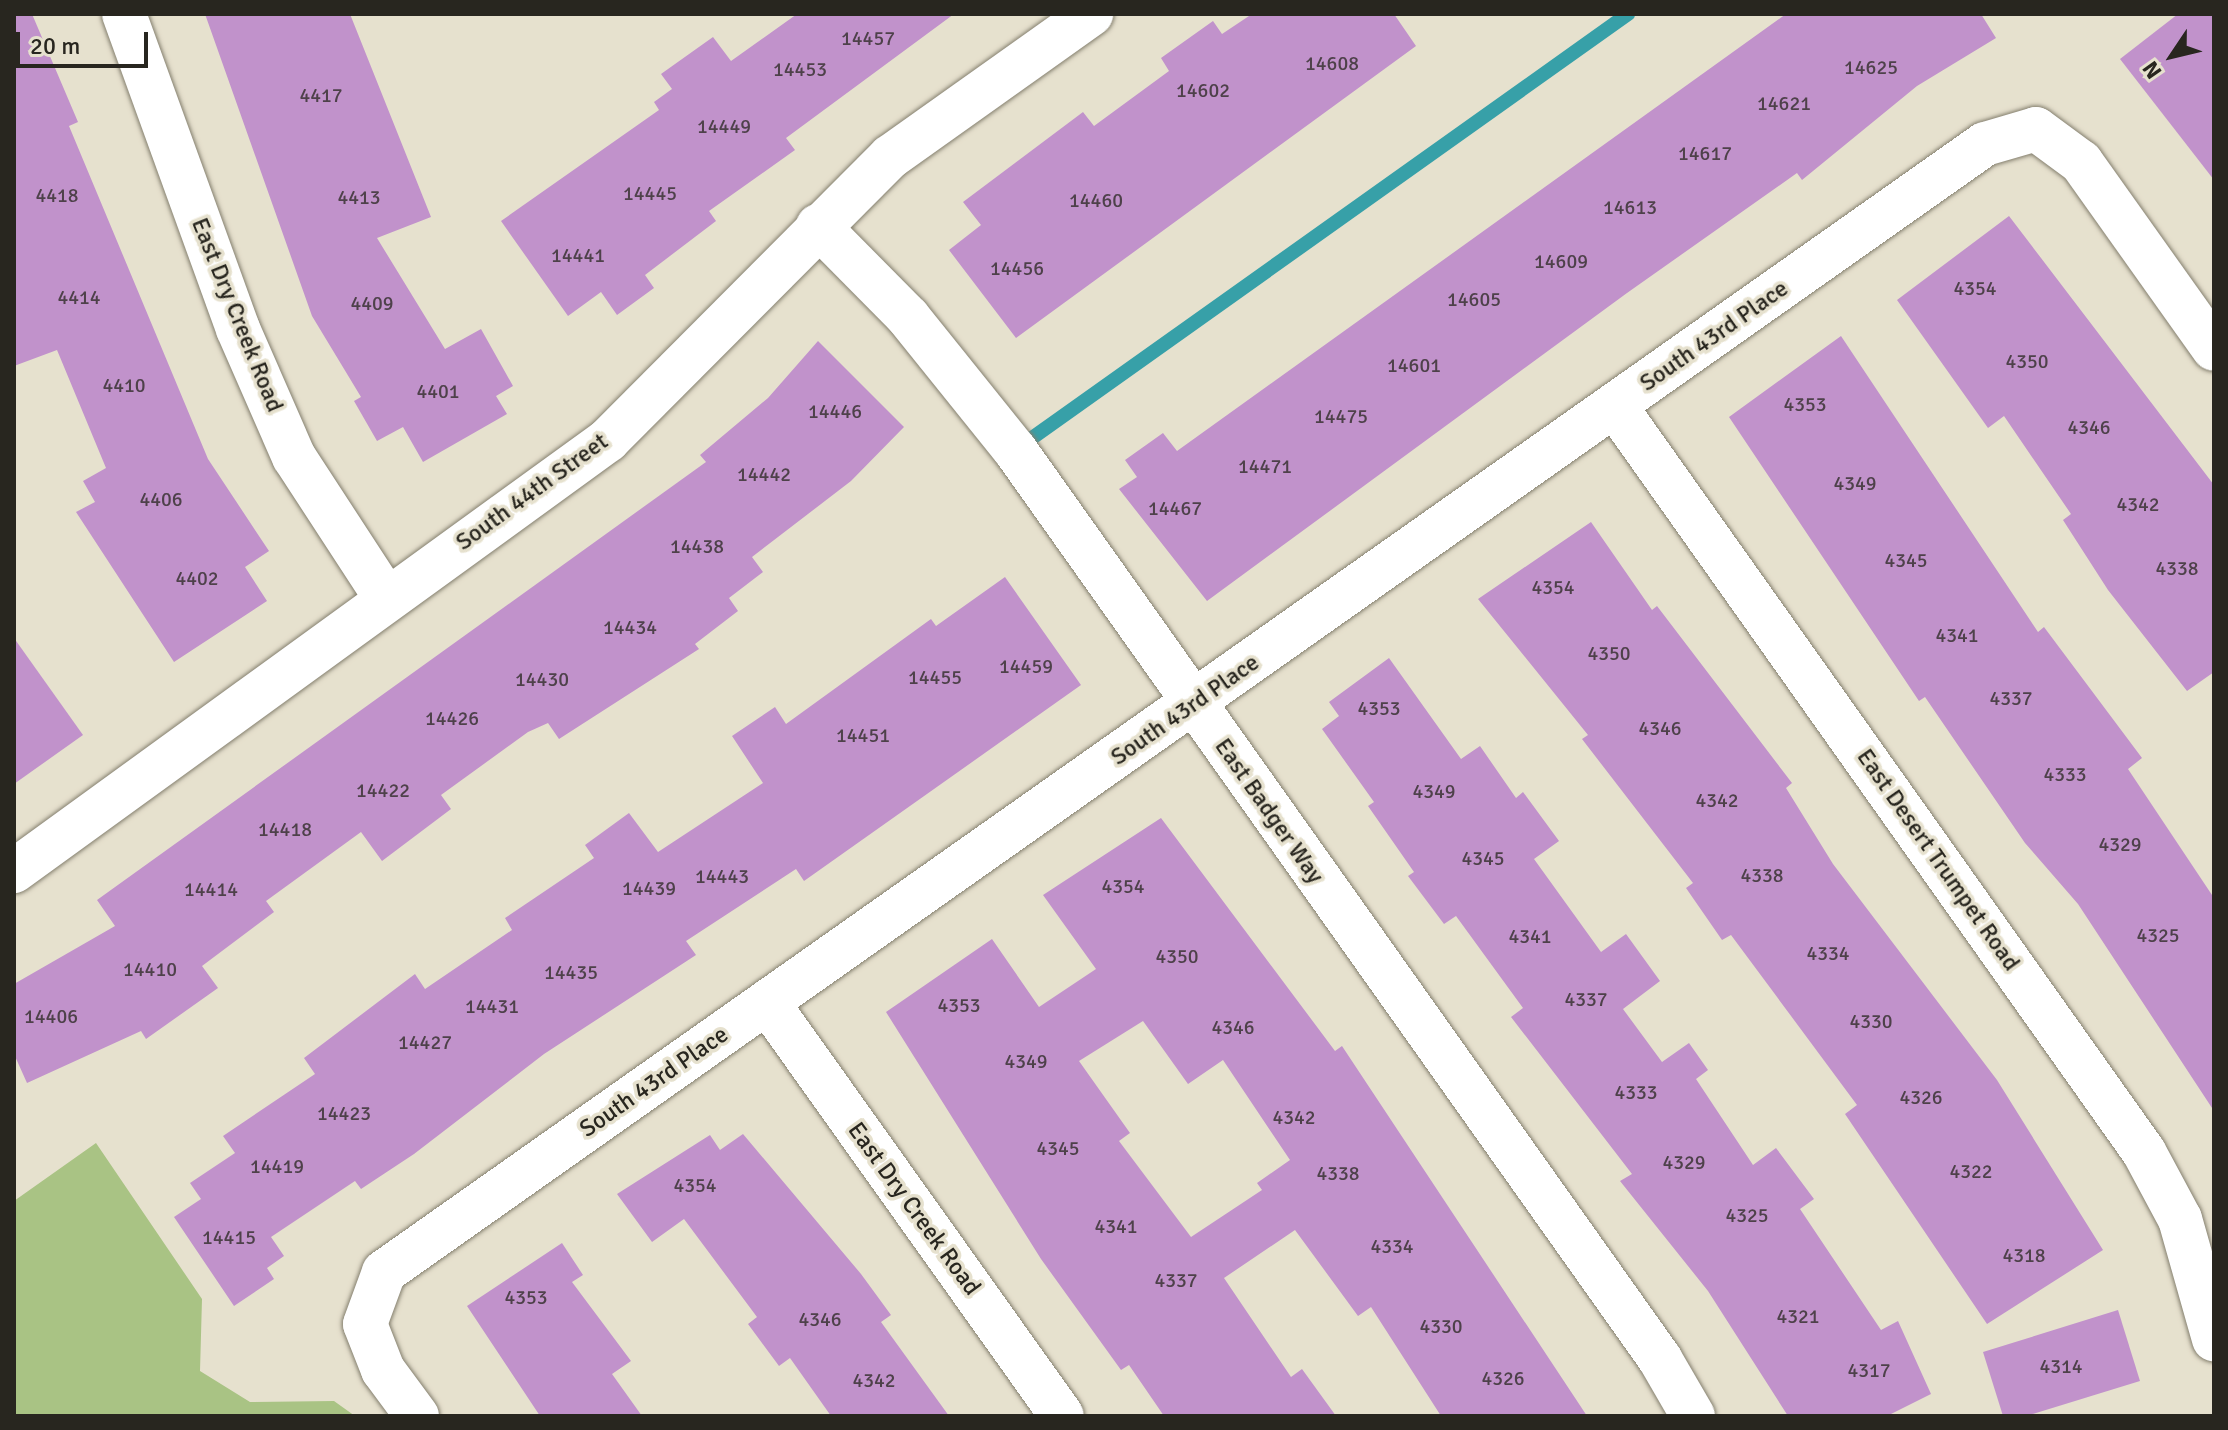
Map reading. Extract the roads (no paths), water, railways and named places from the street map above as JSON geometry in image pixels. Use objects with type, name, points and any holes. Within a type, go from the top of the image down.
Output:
[{"type":"street","name":"East Dry Creek Road","points":[[124,14],[238,329],[294,457],[386,598]]},
{"type":"street","name":"South 44th Street","points":[[14,871],[386,598],[608,440],[890,157],[1091,14]]},
{"type":"street","name":"South 43rd Place","points":[[417,1416],[383,1370],[365,1324],[384,1272],[1985,144],[2036,129],[2081,162],[2214,349]]},
{"type":"street","name":"East Badger Way","points":[[818,226],[956,373],[1660,1359],[1693,1416]]},
{"type":"street","name":"East Desert Trumpet Road","points":[[1615,406],[2144,1152],[2180,1219],[2214,1339]]},
{"type":"street","name":"East Dry Creek Road","points":[[767,1002],[1062,1416]]},
{"type":"waterway","points":[[1018,448],[1628,14]]}]
